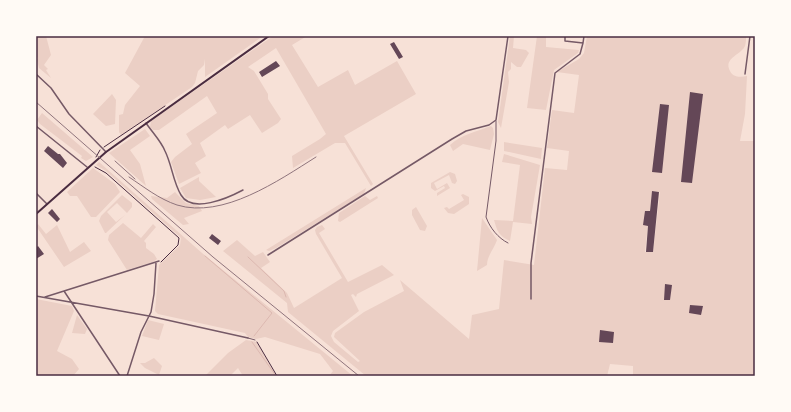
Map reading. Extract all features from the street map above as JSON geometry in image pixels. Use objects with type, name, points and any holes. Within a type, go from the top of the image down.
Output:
[{"type":"main road","points":[[36,214],[87,167],[106,152],[269,36]]},
{"type":"street","points":[[268,255],[452,139],[466,131],[489,125],[496,120],[508,36]]},
{"type":"street","points":[[565,36],[565,41],[583,43]]},
{"type":"street","points":[[531,299],[531,263],[555,74],[580,54],[584,36]]},
{"type":"street","points":[[745,74],[750,36]]},
{"type":"street","points":[[36,74],[51,89],[69,114],[106,152]]},
{"type":"street","points":[[146,123],[164,149],[180,193],[185,200],[193,204],[205,203],[228,197],[243,190]]},
{"type":"street","points":[[36,126],[87,167]]},
{"type":"street","points":[[36,193],[47,204]]},
{"type":"street","points":[[43,298],[157,263],[159,261]]},
{"type":"street","points":[[127,376],[141,332],[149,316],[154,294],[157,263]]},
{"type":"street","points":[[64,291],[120,376]]},
{"type":"street","points":[[36,296],[149,316],[248,338]]},
{"type":"lane","points":[[496,120],[496,140],[486,217],[489,225],[498,236],[508,243]]},
{"type":"lane","points":[[248,338],[255,340]]},
{"type":"path","points":[[108,144],[113,142],[121,135]]},
{"type":"path","points":[[94,166],[106,173],[179,238],[178,245],[157,263]]},
{"type":"path","points":[[255,340],[277,376]]},
{"type":"shaded area","points":[[36,36],[46,36],[51,55],[44,65],[48,69],[46,70],[51,78],[39,68],[38,58],[36,56]]},
{"type":"shaded area","points":[[145,36],[263,36],[205,77],[205,59],[204,65],[198,71],[195,83],[192,87],[121,135],[119,132],[119,115],[123,114],[125,105],[140,86],[125,73]]},
{"type":"shaded area","points":[[273,36],[307,36],[292,45],[318,87],[348,70],[355,85],[397,61],[416,94],[344,136],[373,184],[371,186],[345,143],[335,143],[293,168],[292,156],[326,134],[276,48],[248,67],[254,71],[268,94],[268,99],[281,119],[278,123],[262,133],[250,115],[228,129],[225,125],[200,143],[206,156],[195,163],[201,173],[179,184],[171,162],[192,144],[186,134],[217,113],[207,96],[159,130],[153,130],[150,127],[151,121]]},
{"type":"shaded area","points":[[510,36],[514,36],[513,48],[526,50],[529,53],[521,67],[517,67],[511,62],[511,69],[508,72],[509,82],[501,128],[498,122]]},
{"type":"shaded area","points":[[537,36],[546,36],[546,47],[579,50],[578,53],[554,70],[546,110],[527,108]]},
{"type":"shaded area","points":[[587,36],[746,36],[745,46],[731,60],[728,67],[731,73],[735,76],[747,76],[745,114],[740,141],[754,141],[755,137],[755,376],[633,376],[633,366],[610,364],[607,376],[366,376],[288,312],[287,303],[223,251],[237,240],[255,256],[263,252],[270,262],[261,268],[287,293],[294,308],[342,278],[316,234],[315,230],[317,227],[322,225],[325,229],[319,233],[348,282],[382,265],[394,275],[357,294],[356,297],[353,294],[351,295],[359,311],[333,331],[331,336],[334,342],[358,362],[360,361],[334,337],[335,333],[364,312],[404,291],[400,280],[469,339],[472,315],[499,309],[504,260],[534,265],[545,168],[567,170],[569,151],[547,148],[552,110],[574,113],[579,75],[557,72],[579,59],[584,53]],"holes":[[[652,191],[660,192],[653,252],[645,252]]]},
{"type":"shaded area","points":[[112,94],[116,100],[115,124],[106,126],[93,114]]},
{"type":"shaded area","points":[[42,113],[93,157],[86,161],[81,158],[82,156],[40,124],[37,120]]},
{"type":"shaded area","points":[[491,126],[494,134],[490,150],[463,144],[453,151],[450,145],[455,141]]},
{"type":"shaded area","points":[[145,129],[150,136],[130,150],[140,164],[146,186],[109,153]]},
{"type":"shaded area","points":[[504,142],[542,148],[541,159],[504,151]]},
{"type":"shaded area","points":[[504,154],[540,165],[531,217],[532,224],[513,222],[510,241],[499,233],[494,220],[513,221],[520,165],[502,162]]},
{"type":"shaded area","points":[[99,162],[202,253],[353,376],[329,376],[333,371],[320,354],[265,337],[256,339],[248,337],[245,333],[158,314],[155,311],[159,265],[180,245],[181,238],[106,171],[96,165]]},
{"type":"shaded area","points":[[93,168],[115,184],[120,192],[96,217],[91,217],[77,196],[70,196],[67,192]]},
{"type":"shaded area","points":[[450,172],[455,174],[457,181],[455,184],[452,183],[449,175],[434,183],[437,189],[447,183],[450,188],[437,196],[437,193],[445,188],[444,186],[435,191],[431,188],[431,183]]},
{"type":"shaded area","points":[[199,177],[199,181],[216,197],[200,200],[186,198],[180,188]]},
{"type":"shaded area","points":[[366,188],[364,194],[276,248],[269,251],[266,250]]},
{"type":"shaded area","points":[[175,192],[186,203],[199,206],[202,211],[184,218],[189,224],[183,225],[152,199],[151,196],[167,198]]},
{"type":"shaded area","points":[[463,194],[469,197],[469,204],[454,214],[448,213],[444,208],[447,207],[449,209],[464,200],[461,195]]},
{"type":"shaded area","points":[[122,195],[132,203],[132,207],[127,213],[117,203],[107,212],[116,222],[125,215],[105,233],[99,221],[101,216]]},
{"type":"shaded area","points":[[365,196],[370,200],[377,196],[378,198],[340,222],[338,221],[339,213]]},
{"type":"shaded area","points":[[416,207],[427,226],[425,231],[420,230],[412,215],[412,210]]},
{"type":"shaded area","points":[[482,218],[497,240],[488,259],[487,265],[477,271]]},
{"type":"shaded area","points":[[123,223],[141,238],[153,224],[156,227],[144,241],[146,243],[146,248],[154,254],[157,259],[153,262],[127,270],[108,240],[109,235]]},
{"type":"shaded area","points":[[38,224],[46,234],[57,225],[70,252],[84,242],[91,251],[64,267],[36,226]]},
{"type":"shaded area","points":[[36,299],[72,306],[74,311],[57,351],[72,359],[79,369],[73,376],[36,376]]},
{"type":"shaded area","points":[[77,315],[87,329],[85,334],[72,333]]},
{"type":"shaded area","points":[[148,320],[164,324],[159,340],[142,336]]},
{"type":"shaded area","points":[[246,340],[257,342],[276,376],[243,376],[238,368],[230,376],[205,376],[228,353]]},
{"type":"shaded area","points":[[154,358],[162,366],[159,375],[145,368],[140,363],[145,363]]},
{"type":"building","points":[[394,42],[403,57],[399,59],[390,44]]},
{"type":"building","points":[[276,61],[280,66],[262,77],[259,72]]},
{"type":"building","points":[[690,92],[703,94],[692,183],[681,182]]},
{"type":"building","points":[[660,104],[669,105],[662,173],[652,172]]},
{"type":"building","points":[[48,146],[60,154],[67,163],[63,168],[44,151]]},
{"type":"building","points":[[652,191],[659,192],[653,252],[646,252],[648,226],[643,225],[645,211],[650,211]]},
{"type":"building","points":[[52,209],[60,219],[57,222],[48,213]]},
{"type":"building","points":[[212,234],[221,241],[218,245],[209,238]]},
{"type":"building","points":[[38,246],[44,254],[36,259],[36,248]]},
{"type":"building","points":[[665,284],[672,285],[670,300],[664,300]]},
{"type":"building","points":[[690,305],[703,306],[701,315],[689,313]]},
{"type":"building","points":[[600,330],[614,332],[613,343],[599,342]]},
{"type":"waterway","points":[[205,256],[272,313],[254,336]]},
{"type":"waterway","points":[[248,257],[284,291],[286,297]]},
{"type":"waterway","points":[[252,342],[276,376]]},
{"type":"railway","points":[[36,102],[213,257],[359,376]]},
{"type":"railway","points":[[129,177],[146,189],[177,205],[195,208],[213,207],[250,195],[285,177],[316,157]]},
{"type":"railway","points":[[115,161],[135,179]]}]
